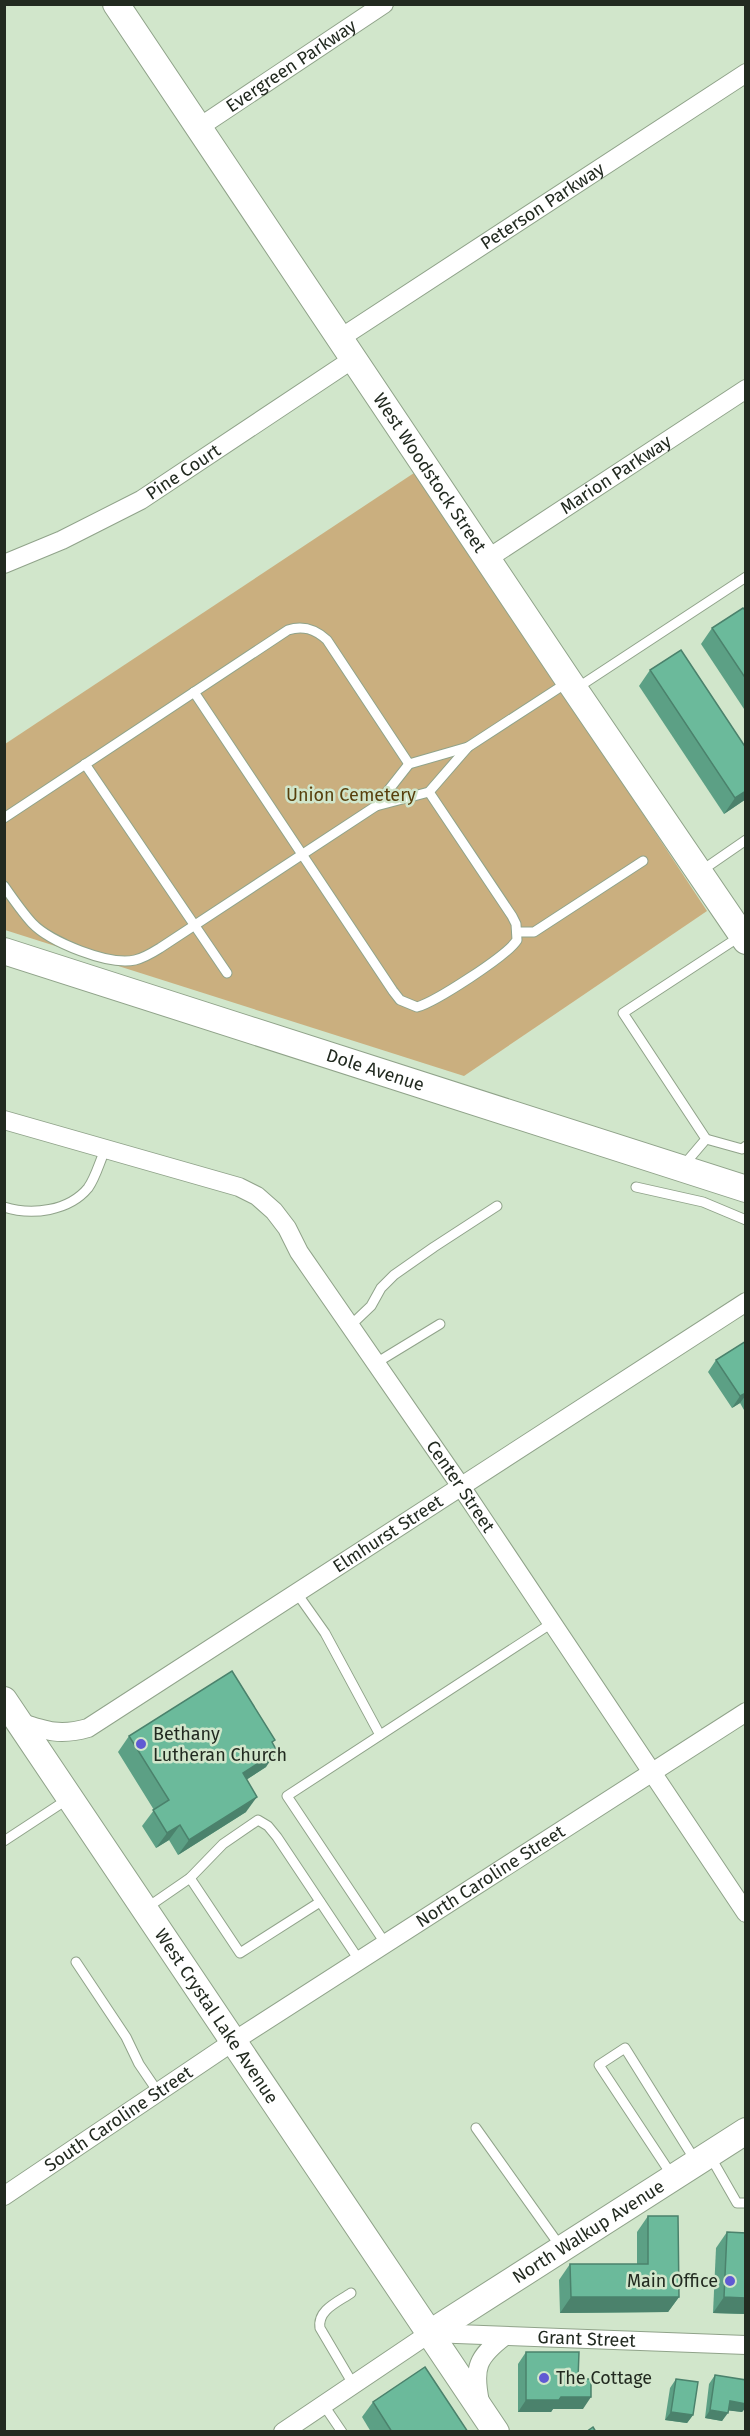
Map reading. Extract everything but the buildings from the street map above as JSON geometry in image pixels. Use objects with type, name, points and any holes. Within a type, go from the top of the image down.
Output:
[{"type":"street","name":"West Woodstock Street","points":[[116,4],[743,938]]},
{"type":"street","name":"Evergreen Parkway","points":[[198,128],[384,4]]},
{"type":"street","name":"Peterson Parkway","points":[[346,349],[746,73]]},
{"type":"street","name":"Pine Court","points":[[4,564],[62,540],[141,500],[346,349]]},
{"type":"street","name":"Marion Parkway","points":[[487,559],[746,389]]},
{"type":"street","name":"Dole Avenue","points":[[4,951],[746,1189]]},
{"type":"street","name":"Center Street","points":[[4,1120],[216,1178],[257,1196],[274,1211],[287,1228],[299,1252],[460,1485],[746,1913]]},
{"type":"street","name":"Elmhurst Street","points":[[12,1722],[44,1730],[70,1733],[88,1728],[460,1485],[746,1302]]},
{"type":"street","name":"West Crystal Lake Avenue","points":[[4,1700],[12,1722],[70,1798],[489,2422]]},
{"type":"street","name":"North Caroline Street","points":[[234,2041],[746,1712]]},
{"type":"street","name":"South Caroline Street","points":[[4,2196],[234,2041]]},
{"type":"street","name":"North Walkup Avenue","points":[[430,2333],[746,2131]]},
{"type":"street","name":"Grant Street","points":[[430,2333],[746,2345]]},
{"type":"street","points":[[283,2432],[430,2333]]},
{"type":"street","points":[[489,2422],[475,2379],[479,2364],[486,2353],[505,2336]]},
{"type":"lane","points":[[4,886],[23,912],[42,932],[86,952],[114,959],[135,960],[144,957],[195,926],[376,806],[409,764],[468,747],[572,686],[746,577]]},
{"type":"lane","points":[[4,818],[288,630],[296,627],[312,629],[327,640],[409,764]]},
{"type":"lane","points":[[194,692],[393,991],[400,1000],[417,1007],[432,1001],[513,947],[517,940],[512,916],[429,792]]},
{"type":"lane","points":[[376,806],[429,792],[468,747]]},
{"type":"lane","points":[[85,764],[227,973]]},
{"type":"lane","points":[[699,873],[746,840]]},
{"type":"lane","points":[[517,932],[534,932],[643,861]]},
{"type":"lane","points":[[743,938],[623,1013],[706,1139],[742,1149],[746,1146]]},
{"type":"lane","points":[[682,1168],[706,1139]]},
{"type":"lane","points":[[4,1207],[32,1213],[74,1200],[89,1187],[106,1148]]},
{"type":"lane","points":[[636,1187],[703,1202],[746,1220]]},
{"type":"lane","points":[[350,1326],[371,1305],[381,1288],[394,1275],[497,1206]]},
{"type":"lane","points":[[376,1363],[440,1324]]},
{"type":"lane","points":[[296,1592],[325,1633],[380,1735]]},
{"type":"lane","points":[[385,1944],[287,1796],[552,1623]]},
{"type":"lane","points":[[4,1841],[70,1798]]},
{"type":"lane","points":[[145,1909],[190,1878],[223,1844],[258,1820],[268,1826],[277,1837],[359,1960]]},
{"type":"lane","points":[[190,1878],[240,1953],[320,1902]]},
{"type":"lane","points":[[76,1962],[126,2037],[139,2064],[158,2092]]},
{"type":"lane","points":[[673,2177],[599,2065],[625,2048],[702,2158],[737,2203],[746,2203]]},
{"type":"lane","points":[[476,2128],[561,2248]]},
{"type":"lane","points":[[351,2293],[322,2314],[318,2320],[320,2328],[353,2384]]},
{"type":"lane","points":[[323,2404],[342,2432]]},
{"type":"green space","name":"Union Cemetery","points":[[417,471],[707,911],[464,1076],[5,930],[5,744]]},
{"type":"place","name":"Bethany Lutheran Church","points":[[141,1744]]},
{"type":"place","name":"Main Office","points":[[730,2281]]},
{"type":"place","name":"The Cottage","points":[[544,2378]]}]
